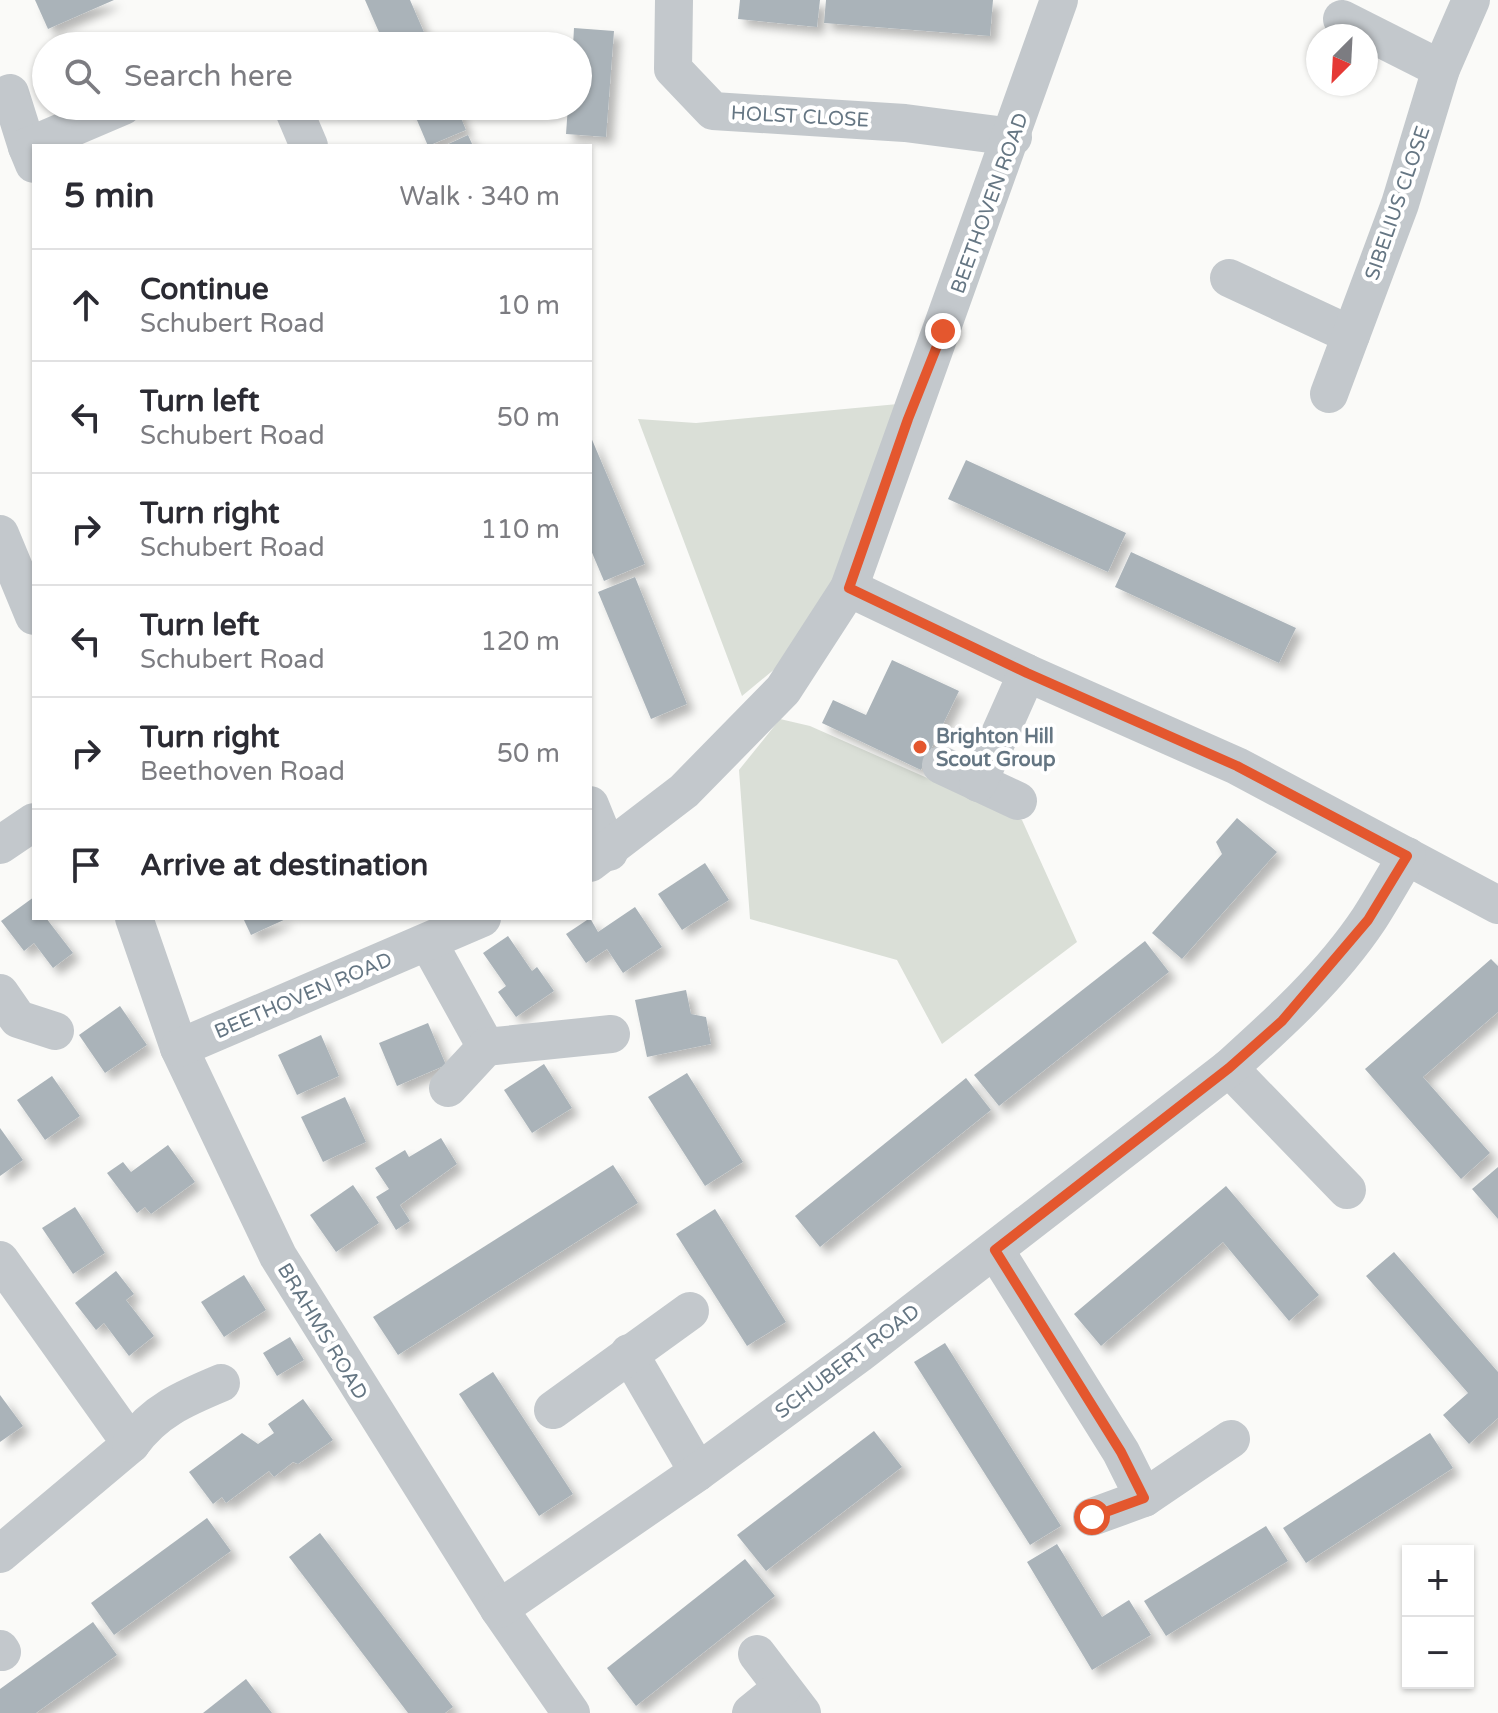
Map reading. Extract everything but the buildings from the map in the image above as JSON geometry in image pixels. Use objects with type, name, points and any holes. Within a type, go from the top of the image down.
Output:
[{"type":"street","name":"HOLST CLOSE","points":[[674,0],[673,69],[713,111],[905,123],[1013,137]]},
{"type":"street","name":"BEETHOVEN ROAD","points":[[599,857],[684,791],[783,690],[849,588],[1013,137],[1059,0]]},
{"type":"street","name":"SIBELIUS CLOSE","points":[[1329,394],[1400,204],[1441,69],[1471,0]]},
{"type":"street","points":[[1342,19],[1441,69]]},
{"type":"street","points":[[10,93],[31,156]]},
{"type":"street","points":[[53,144],[97,120]]},
{"type":"street","points":[[298,120],[308,144]]},
{"type":"street","points":[[1229,278],[1351,335]]},
{"type":"street","points":[[0,534],[32,611]]},
{"type":"street","points":[[849,588],[1027,673],[1237,766],[1498,905]]},
{"type":"street","points":[[978,783],[1027,673]]},
{"type":"street","points":[[941,765],[1018,801]]},
{"type":"street","points":[[592,817],[599,857]]},
{"type":"street","points":[[0,845],[32,823]]},
{"type":"street","name":"SCHUBERT ROAD","points":[[499,1609],[698,1472],[995,1250],[1229,1068],[1282,1021],[1332,965],[1368,920],[1407,856]]},
{"type":"street","name":"BRAHMS ROAD","points":[[135,920],[179,1048],[278,1256],[499,1609],[571,1713]]},
{"type":"street","name":"BEETHOVEN ROAD","points":[[179,1048],[478,920]]},
{"type":"street","points":[[428,942],[486,1047]]},
{"type":"street","points":[[6,1014],[55,1031]]},
{"type":"street","points":[[448,1088],[486,1047],[611,1034]]},
{"type":"street","points":[[1229,1068],[1347,1190]]},
{"type":"street","points":[[995,1250],[1121,1452],[1144,1498]]},
{"type":"street","points":[[0,1260],[131,1444]]},
{"type":"street","points":[[553,1410],[690,1311]]},
{"type":"street","points":[[629,1353],[698,1472]]},
{"type":"street","points":[[0,1554],[131,1444],[144,1425],[175,1402],[221,1383]]},
{"type":"street","points":[[1092,1517],[1144,1498],[1231,1439]]},
{"type":"street","points":[[751,1713],[792,1701],[757,1654]]},
{"type":"shaded area","points":[[898,404],[834,583],[782,663],[742,696],[638,419],[696,423]]},
{"type":"shaded area","points":[[780,719],[810,726],[1022,820],[1077,942],[942,1044],[897,960],[750,919],[739,770]]},
{"type":"place","name":"Brighton Hill Scout Group","points":[[920,747]]},
{"type":"route","points":[[943,331],[908,419],[849,588],[1027,673],[1237,766],[1407,856],[1368,920],[1282,1021],[1229,1068],[995,1250],[1121,1452],[1144,1498],[1092,1517]]}]
